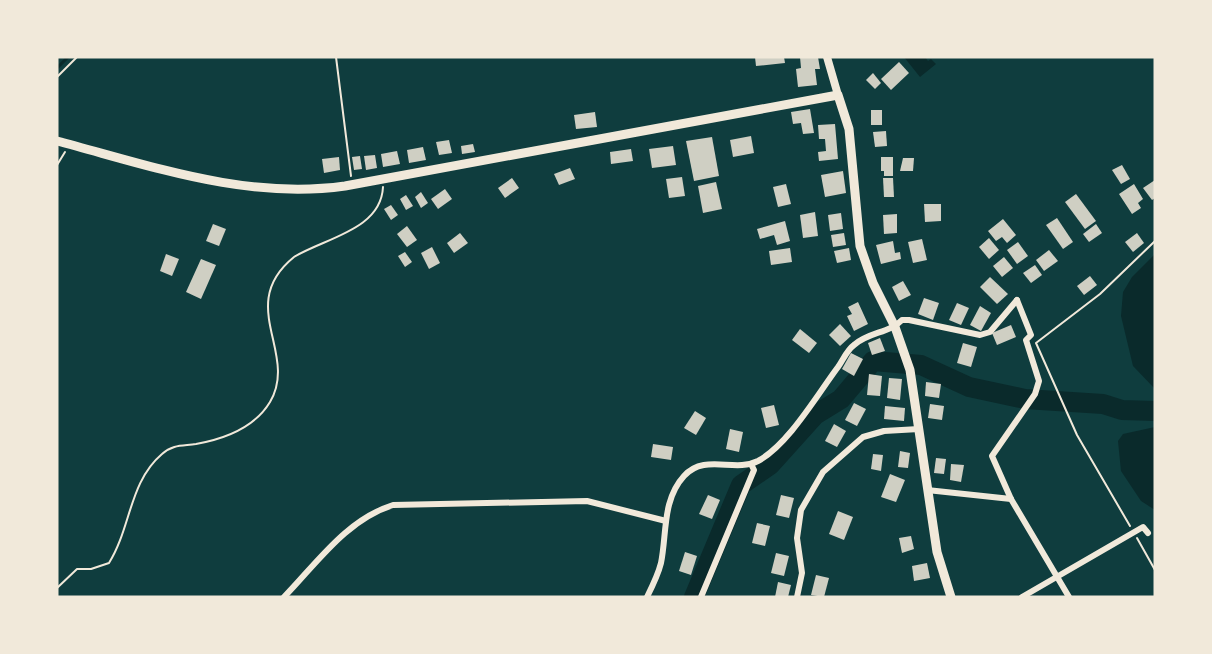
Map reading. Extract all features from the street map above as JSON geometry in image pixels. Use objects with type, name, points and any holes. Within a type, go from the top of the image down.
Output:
[{"type":"main road","points":[[827,57],[849,129],[860,246],[873,283],[895,327],[910,370],[937,552],[951,597]]},
{"type":"main road","points":[[57,141],[246,188],[306,190],[383,180],[838,95]]},
{"type":"street","points":[[649,595],[660,567],[670,498],[676,486],[696,466],[712,463],[750,464],[759,461],[784,440],[854,344],[882,330],[895,327],[902,320],[980,335],[990,332],[1017,300],[1031,335],[1026,340],[1039,381],[1030,403],[992,456],[1011,499],[1069,597]]},
{"type":"street","points":[[797,597],[802,573],[797,538],[801,510],[823,472],[863,437],[885,431],[919,429]]},
{"type":"street","points":[[701,597],[754,471],[750,464]]},
{"type":"street","points":[[927,490],[1011,499]]},
{"type":"street","points":[[284,597],[356,522],[375,511],[393,505],[587,501],[666,521]]},
{"type":"street","points":[[1022,597],[1133,532],[1143,527],[1148,533]]},
{"type":"path","points":[[57,77],[77,57]]},
{"type":"path","points":[[336,57],[352,185]]},
{"type":"path","points":[[57,165],[69,144]]},
{"type":"path","points":[[57,588],[77,569],[91,569],[109,563],[124,532],[136,490],[149,466],[164,452],[176,445],[223,438],[254,421],[270,401],[276,381],[277,365],[266,313],[268,292],[284,265],[294,257],[353,228],[377,211],[383,199],[383,180]]},
{"type":"path","points":[[1155,241],[1100,294],[1036,343],[1077,435],[1155,570]]},
{"type":"water","points":[[904,57],[925,57],[936,64],[920,77]]},
{"type":"water","points":[[1155,254],[1155,389],[1133,366],[1121,316],[1123,292],[1132,277]]},
{"type":"water","points":[[1155,427],[1155,510],[1141,501],[1121,471],[1118,441],[1123,434]]},
{"type":"building","points":[[755,57],[784,57],[785,63],[756,66]]},
{"type":"building","points":[[800,57],[818,57],[820,69],[815,69],[817,85],[798,87],[796,69],[801,68]]},
{"type":"building","points":[[899,62],[909,73],[891,90],[881,79]]},
{"type":"building","points":[[873,73],[881,83],[875,89],[866,80]]},
{"type":"building","points":[[810,109],[814,133],[803,134],[801,123],[793,124],[791,112]]},
{"type":"building","points":[[871,110],[882,110],[882,125],[871,125]]},
{"type":"building","points":[[595,112],[597,127],[576,129],[574,115]]},
{"type":"building","points":[[835,124],[838,159],[819,161],[818,152],[826,151],[825,139],[819,139],[818,125]]},
{"type":"building","points":[[886,131],[887,146],[875,147],[873,132]]},
{"type":"building","points":[[751,136],[754,153],[733,157],[730,140]]},
{"type":"building","points":[[712,137],[719,176],[694,181],[686,141]]},
{"type":"building","points":[[449,140],[452,153],[439,155],[436,142]]},
{"type":"building","points":[[473,144],[475,152],[462,154],[461,146]]},
{"type":"building","points":[[673,146],[676,165],[652,168],[649,149]]},
{"type":"building","points":[[423,147],[426,160],[409,163],[407,150]]},
{"type":"building","points":[[631,149],[633,161],[611,164],[610,152]]},
{"type":"building","points":[[397,151],[400,164],[383,167],[381,154]]},
{"type":"building","points":[[375,155],[377,168],[366,170],[364,156]]},
{"type":"building","points":[[360,156],[362,169],[354,170],[352,157]]},
{"type":"building","points":[[339,157],[340,170],[324,173],[322,159]]},
{"type":"building","points":[[881,157],[893,157],[893,176],[884,176],[884,171],[881,171]]},
{"type":"building","points":[[903,158],[914,158],[913,171],[900,171]]},
{"type":"building","points":[[1122,165],[1130,179],[1121,184],[1112,170]]},
{"type":"building","points":[[570,168],[575,179],[559,185],[554,174]]},
{"type":"building","points":[[843,171],[846,193],[825,197],[821,175]]},
{"type":"building","points":[[682,177],[685,196],[669,198],[666,179]]},
{"type":"building","points":[[512,178],[519,188],[505,198],[498,188]]},
{"type":"building","points":[[883,178],[893,178],[894,197],[884,197]]},
{"type":"building","points":[[1155,180],[1155,198],[1152,200],[1143,188]]},
{"type":"building","points":[[716,182],[722,209],[703,213],[698,186]]},
{"type":"building","points":[[786,184],[791,204],[778,207],[773,187]]},
{"type":"building","points":[[1134,184],[1143,199],[1138,203],[1141,208],[1132,214],[1119,194]]},
{"type":"building","points":[[445,189],[452,199],[438,209],[431,199]]},
{"type":"building","points":[[421,192],[428,203],[421,208],[415,197]]},
{"type":"building","points":[[1076,194],[1096,221],[1085,229],[1065,202]]},
{"type":"building","points":[[406,195],[413,206],[406,210],[400,199]]},
{"type":"building","points":[[924,204],[941,204],[941,221],[925,222]]},
{"type":"building","points":[[391,205],[398,215],[391,220],[384,209]]},
{"type":"building","points":[[815,212],[818,236],[803,238],[800,215]]},
{"type":"building","points":[[841,213],[843,229],[830,231],[828,215]]},
{"type":"building","points":[[897,214],[897,233],[884,234],[883,215]]},
{"type":"building","points":[[1057,218],[1073,242],[1063,249],[1046,225]]},
{"type":"building","points":[[1003,219],[1016,235],[1007,243],[1002,237],[996,241],[988,231]]},
{"type":"building","points":[[785,221],[790,241],[777,245],[774,235],[760,239],[757,229]]},
{"type":"building","points":[[213,224],[226,229],[219,246],[206,241]]},
{"type":"building","points":[[1096,224],[1102,233],[1089,242],[1083,234]]},
{"type":"building","points":[[407,226],[417,240],[407,247],[397,234]]},
{"type":"building","points":[[460,233],[468,243],[454,253],[447,243]]},
{"type":"building","points":[[844,233],[846,245],[833,247],[831,235]]},
{"type":"building","points":[[1137,233],[1144,243],[1133,252],[1125,242]]},
{"type":"building","points":[[989,238],[999,250],[989,259],[979,247]]},
{"type":"building","points":[[922,239],[927,260],[913,263],[908,242]]},
{"type":"building","points":[[893,241],[895,253],[900,252],[901,259],[881,264],[876,245]]},
{"type":"building","points":[[1018,242],[1028,256],[1017,264],[1007,250]]},
{"type":"building","points":[[432,247],[440,263],[429,269],[421,253]]},
{"type":"building","points":[[790,248],[792,262],[771,265],[769,251]]},
{"type":"building","points":[[849,248],[851,260],[837,263],[834,251]]},
{"type":"building","points":[[1049,250],[1058,261],[1044,271],[1036,260]]},
{"type":"building","points":[[405,252],[412,262],[405,267],[398,256]]},
{"type":"building","points":[[166,254],[179,259],[172,276],[160,271]]},
{"type":"building","points":[[1004,257],[1013,268],[1002,277],[993,266]]},
{"type":"building","points":[[201,259],[216,265],[201,299],[186,292]]},
{"type":"building","points":[[1035,265],[1042,275],[1031,283],[1023,273]]},
{"type":"building","points":[[1090,276],[1097,285],[1084,295],[1077,286]]},
{"type":"building","points":[[990,277],[1008,294],[997,304],[980,287]]},
{"type":"building","points":[[903,281],[911,295],[899,301],[892,287]]},
{"type":"building","points":[[924,298],[939,303],[933,320],[918,314]]},
{"type":"building","points":[[858,302],[868,324],[854,331],[847,316],[852,314],[848,307]]},
{"type":"building","points":[[957,303],[969,308],[961,325],[949,320]]},
{"type":"building","points":[[980,306],[991,313],[981,331],[970,325]]},
{"type":"building","points":[[840,324],[851,336],[840,346],[829,335]]},
{"type":"building","points":[[1011,325],[1016,337],[997,345],[992,333]]},
{"type":"building","points":[[800,329],[817,343],[809,353],[792,340]]},
{"type":"building","points":[[880,338],[885,351],[872,355],[868,343]]},
{"type":"building","points":[[963,343],[977,347],[971,367],[957,363]]},
{"type":"building","points":[[851,353],[863,359],[854,376],[842,369]]},
{"type":"building","points":[[869,374],[882,376],[880,396],[867,395]]},
{"type":"building","points":[[889,378],[902,379],[900,400],[887,398]]},
{"type":"building","points":[[926,382],[941,384],[939,398],[925,396]]},
{"type":"building","points":[[854,403],[866,409],[857,426],[845,420]]},
{"type":"building","points":[[930,404],[944,406],[942,420],[928,418]]},
{"type":"building","points":[[774,405],[779,425],[766,428],[761,408]]},
{"type":"building","points":[[885,406],[905,408],[904,421],[884,419]]},
{"type":"building","points":[[695,411],[706,418],[696,435],[684,428]]},
{"type":"building","points":[[834,424],[846,431],[837,447],[825,441]]},
{"type":"building","points":[[730,429],[743,432],[739,452],[726,449]]},
{"type":"building","points":[[653,444],[673,447],[671,460],[651,457]]},
{"type":"building","points":[[900,451],[910,453],[908,468],[898,467]]},
{"type":"building","points":[[873,454],[883,455],[881,471],[871,469]]},
{"type":"building","points":[[936,458],[946,459],[944,474],[934,473]]},
{"type":"building","points":[[951,464],[964,465],[961,482],[950,480]]},
{"type":"building","points":[[890,474],[905,480],[896,502],[881,497]]},
{"type":"building","points":[[708,495],[720,500],[712,519],[699,514]]},
{"type":"building","points":[[781,495],[794,498],[789,518],[776,515]]},
{"type":"building","points":[[838,511],[853,517],[844,540],[829,534]]},
{"type":"building","points":[[757,523],[770,526],[765,546],[752,543]]},
{"type":"building","points":[[911,536],[914,549],[902,553],[899,538]]},
{"type":"building","points":[[685,552],[697,556],[691,575],[679,571]]},
{"type":"building","points":[[776,553],[789,556],[784,576],[771,573]]},
{"type":"building","points":[[927,563],[930,578],[914,581],[912,566]]},
{"type":"building","points":[[816,575],[829,578],[824,597],[811,595]]},
{"type":"building","points":[[778,582],[791,585],[788,597],[775,597]]},
{"type":"waterway","points":[[57,68],[68,57]]},
{"type":"waterway","points":[[694,597],[741,485],[770,465],[815,415],[841,399],[873,361],[921,365],[969,387],[1025,399],[1103,404],[1122,410],[1155,411]]}]
